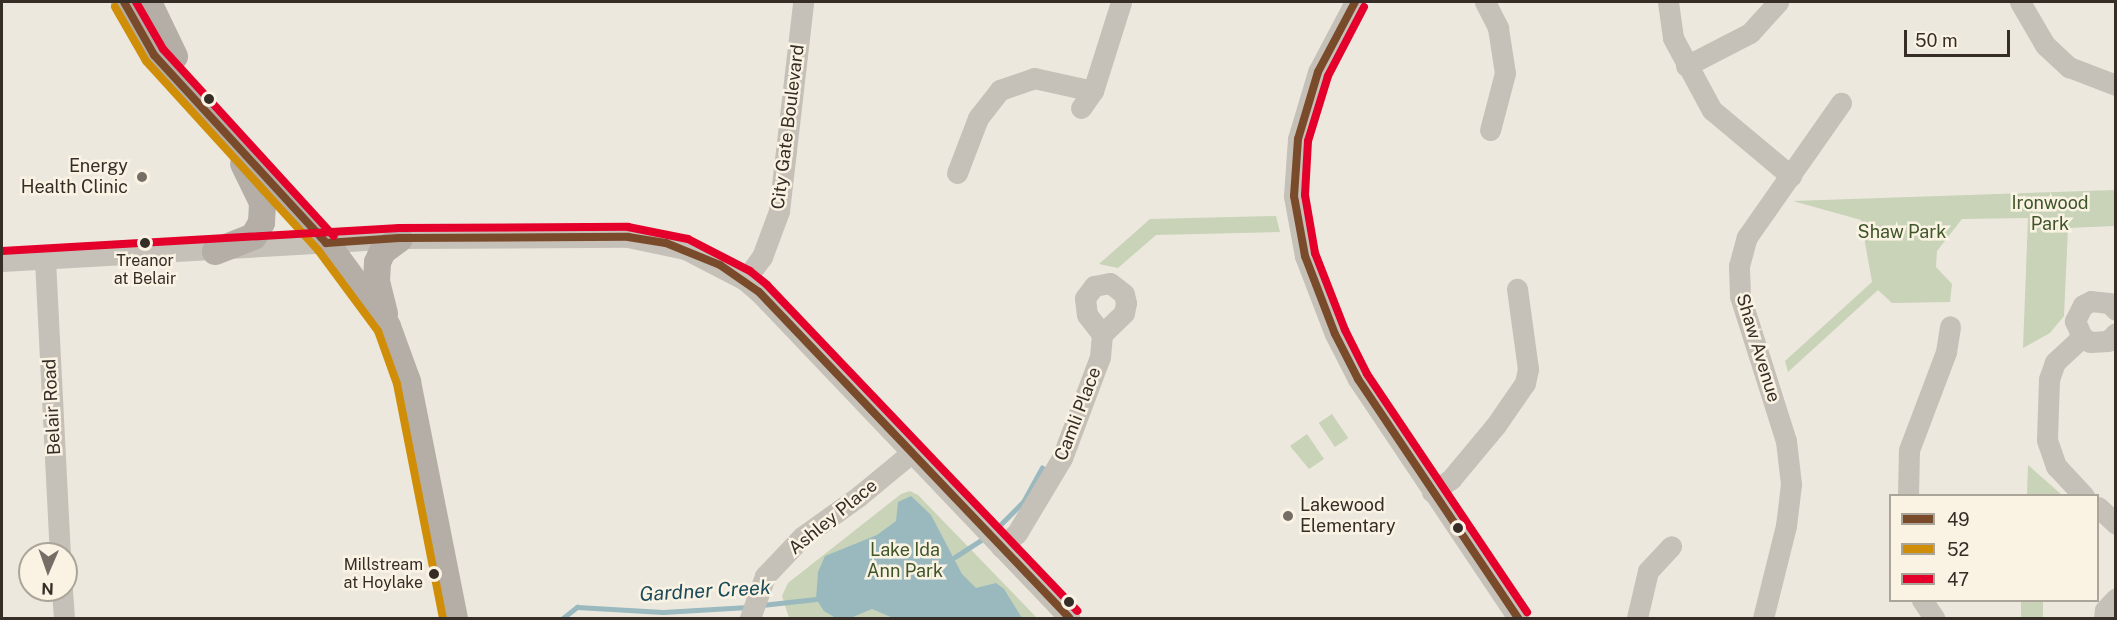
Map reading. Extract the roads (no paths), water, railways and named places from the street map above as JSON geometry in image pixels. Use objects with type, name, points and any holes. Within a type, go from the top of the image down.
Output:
[{"type":"main road","points":[[124,2],[154,55],[228,133],[326,243],[387,326]]},
{"type":"main road","points":[[148,2],[194,97]]},
{"type":"main road","points":[[215,251],[253,236],[261,222],[262,202],[228,133]]},
{"type":"main road","points":[[399,238],[382,251],[377,262],[376,281],[387,326],[406,381],[453,618]]},
{"type":"street","name":"City Gate Boulevard","points":[[745,280],[762,257],[779,211],[803,2]]},
{"type":"street","points":[[957,173],[978,118],[1000,90],[1034,78],[1087,100],[1121,2]]},
{"type":"street","points":[[1355,2],[1318,72],[1304,110],[1293,169],[1297,223],[1316,288],[1335,334],[1358,379],[1431,492],[1518,618]]},
{"type":"street","points":[[1485,2],[1498,28],[1505,74],[1490,130]]},
{"type":"street","points":[[1668,2],[1673,38],[1686,66],[1712,110],[1791,176]]},
{"type":"street","points":[[1686,66],[1750,33],[1779,2]]},
{"type":"street","points":[[2020,2],[2045,45],[2069,67],[2115,85]]},
{"type":"street","name":"Shaw Avenue","points":[[1763,618],[1786,526],[1791,483],[1786,441],[1740,296],[1739,266],[1747,237],[1841,103]]},
{"type":"street","points":[[2,261],[215,251],[399,238],[647,238],[702,256],[745,280],[1068,618]]},
{"type":"street","name":"Belair Road","points":[[45,260],[59,542]]},
{"type":"street","points":[[1431,492],[1451,479],[1496,425],[1525,383],[1528,369],[1517,290]]},
{"type":"street","points":[[2115,310],[2100,300],[2083,305],[2075,321],[2082,338],[2099,344],[2115,333]]},
{"type":"street","points":[[1908,494],[1909,450],[1946,352],[1950,326]]},
{"type":"street","name":"Camli Place","points":[[1001,547],[1017,532],[1062,458],[1100,357],[1102,334]]},
{"type":"street","points":[[2082,338],[2063,350],[2055,362],[2049,379],[2047,440],[2056,466],[2083,494]]},
{"type":"street","name":"Ashley Place","points":[[750,618],[765,576],[801,537],[860,496],[910,454]]},
{"type":"street","points":[[2099,509],[2115,524]]},
{"type":"street","points":[[1637,618],[1648,571],[1671,546]]},
{"type":"street","points":[[2104,618],[2105,610],[2115,598]]},
{"type":"street","points":[[63,602],[64,618]]},
{"type":"street","points":[[1923,602],[1934,618]]},
{"type":"water","name":"Lake Ida Ann Park","points":[[911,496],[931,515],[962,574],[976,588],[996,583],[1004,589],[1022,618],[893,618],[872,609],[853,617],[834,617],[824,611],[816,599],[818,572],[825,556],[877,535],[896,521],[898,502]]},
{"type":"waterway","points":[[993,532],[1023,502],[1042,468]]},
{"type":"waterway","points":[[955,557],[984,538]]},
{"type":"waterway","name":"Gardner Creek","points":[[762,605],[816,599]]},
{"type":"waterway","name":"Gardner Creek","points":[[563,618],[577,607],[663,612],[748,607]]},
{"type":"place","name":"Energy Health Clinic","points":[[142,177]]},
{"type":"place","name":"Treanor at Belair","points":[[145,243]]},
{"type":"place","name":"Lakewood Elementary","points":[[1288,516]]},
{"type":"place","name":"Millstream at Hoylake","points":[[434,574]]},
{"type":"park label","name":"Ironwood Park","points":[[2050,214]]},
{"type":"park label","name":"Shaw Park","points":[[1902,232]]}]
